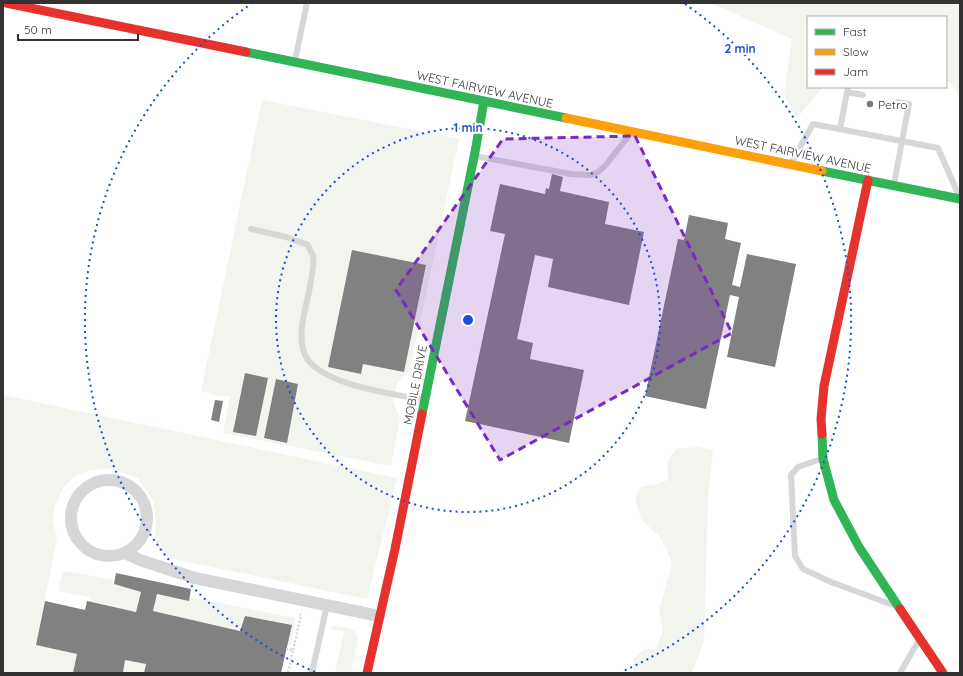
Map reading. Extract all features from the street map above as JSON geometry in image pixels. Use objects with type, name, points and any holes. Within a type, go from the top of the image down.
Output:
[{"type":"street","name":"WEST FAIRVIEW AVENUE","points":[[6,3],[960,198]]},
{"type":"street","name":"MOBILE DRIVE","points":[[367,673],[378,616],[394,549],[484,101]]},
{"type":"street","points":[[868,180],[824,386],[821,419],[823,459],[834,500],[859,547],[943,673]]},
{"type":"street","points":[[125,553],[138,544],[146,530],[148,514],[143,498],[132,486],[118,480],[102,480],[87,486],[76,498],[71,513],[72,529],[80,543],[93,553],[109,556],[125,553],[140,560],[195,578],[378,616]]},
{"type":"lane","points":[[295,62],[307,3]]},
{"type":"lane","points":[[840,129],[847,89],[863,95]]},
{"type":"lane","points":[[894,185],[909,104],[898,102]]},
{"type":"lane","points":[[790,164],[813,124],[938,148],[960,198]]},
{"type":"lane","points":[[474,156],[571,174],[590,175],[604,168],[632,131]]},
{"type":"lane","points":[[251,229],[286,237],[308,246],[313,257],[311,283],[303,319],[303,334],[305,355],[313,367],[329,376],[358,386],[424,400]]},
{"type":"lane","points":[[823,459],[798,467],[791,475],[795,556],[804,569],[831,582],[900,608]]},
{"type":"lane","points":[[312,673],[327,605]]},
{"type":"lane","points":[[900,673],[920,638]]},
{"type":"path","points":[[288,673],[301,615],[293,613]]},
{"type":"path","points":[[286,649],[293,650]]},
{"type":"highlighted area","points":[[635,136],[732,333],[500,460],[396,290],[503,139]]},
{"type":"shaded area","points":[[960,3],[960,98],[952,85],[947,81],[947,16],[807,16],[807,88],[822,88],[797,118],[784,95],[792,39],[713,4]]},
{"type":"shaded area","points":[[262,100],[459,139],[410,370],[397,384],[393,402],[400,418],[391,466],[223,433],[230,397],[201,391]]},
{"type":"shaded area","points":[[3,395],[397,478],[367,599],[167,558],[158,549],[155,538],[156,524],[153,500],[138,478],[108,468],[87,471],[75,476],[63,488],[55,506],[53,520],[57,538],[36,645],[77,654],[73,673],[3,673]]},
{"type":"shaded area","points":[[698,447],[713,450],[708,498],[704,641],[691,673],[633,673],[633,660],[644,649],[656,650],[663,631],[659,611],[672,562],[660,537],[641,519],[635,499],[641,487],[668,480],[667,463],[676,449]]},
{"type":"shaded area","points":[[65,571],[115,580],[114,584],[141,592],[136,612],[91,602],[91,597],[58,591],[62,575]]},
{"type":"shaded area","points":[[157,594],[189,601],[189,597],[295,618],[291,645],[287,645],[292,625],[245,616],[240,631],[153,611]]},
{"type":"shaded area","points":[[330,625],[351,629],[355,632],[358,638],[351,673],[335,673],[344,631],[333,630]]},
{"type":"shaded area","points":[[125,660],[146,664],[144,673],[123,673]]},
{"type":"building","points":[[552,174],[563,177],[560,191],[609,202],[605,224],[644,232],[629,305],[548,287],[553,259],[535,255],[517,339],[533,343],[530,359],[584,370],[569,443],[465,421],[505,234],[490,231],[500,184],[545,194],[546,188],[549,189]]},
{"type":"building","points":[[689,215],[728,223],[725,239],[741,243],[732,285],[740,287],[747,254],[796,264],[775,367],[727,357],[739,297],[730,295],[706,409],[645,396],[678,239],[684,240]]},
{"type":"building","points":[[352,250],[426,265],[404,372],[363,364],[361,374],[328,367]]},
{"type":"building","points":[[245,373],[268,378],[256,436],[233,432]]},
{"type":"building","points":[[276,379],[298,384],[287,443],[264,438]]},
{"type":"building","points":[[215,400],[223,401],[219,422],[211,420]]},
{"type":"building","points":[[116,573],[191,589],[189,601],[157,594],[153,611],[240,631],[245,616],[292,625],[281,673],[144,673],[146,664],[125,660],[123,673],[73,673],[77,654],[36,645],[45,601],[85,610],[87,601],[136,612],[141,592],[114,584]]},
{"type":"traffic: fast","points":[[246,52],[566,118]]},
{"type":"traffic: fast","points":[[422,414],[484,101]]},
{"type":"traffic: fast","points":[[822,171],[960,199]]},
{"type":"traffic: fast","points":[[822,434],[823,459],[834,500],[859,547],[900,609]]},
{"type":"traffic: slow","points":[[566,118],[822,171]]},
{"type":"traffic: jam","points":[[6,3],[246,52]]},
{"type":"traffic: jam","points":[[822,434],[821,419],[824,386],[868,180]]},
{"type":"traffic: jam","points":[[367,673],[395,549],[422,414]]},
{"type":"traffic: jam","points":[[900,609],[943,673]]},
{"type":"place","name":"Petro","points":[[870,104]]}]
